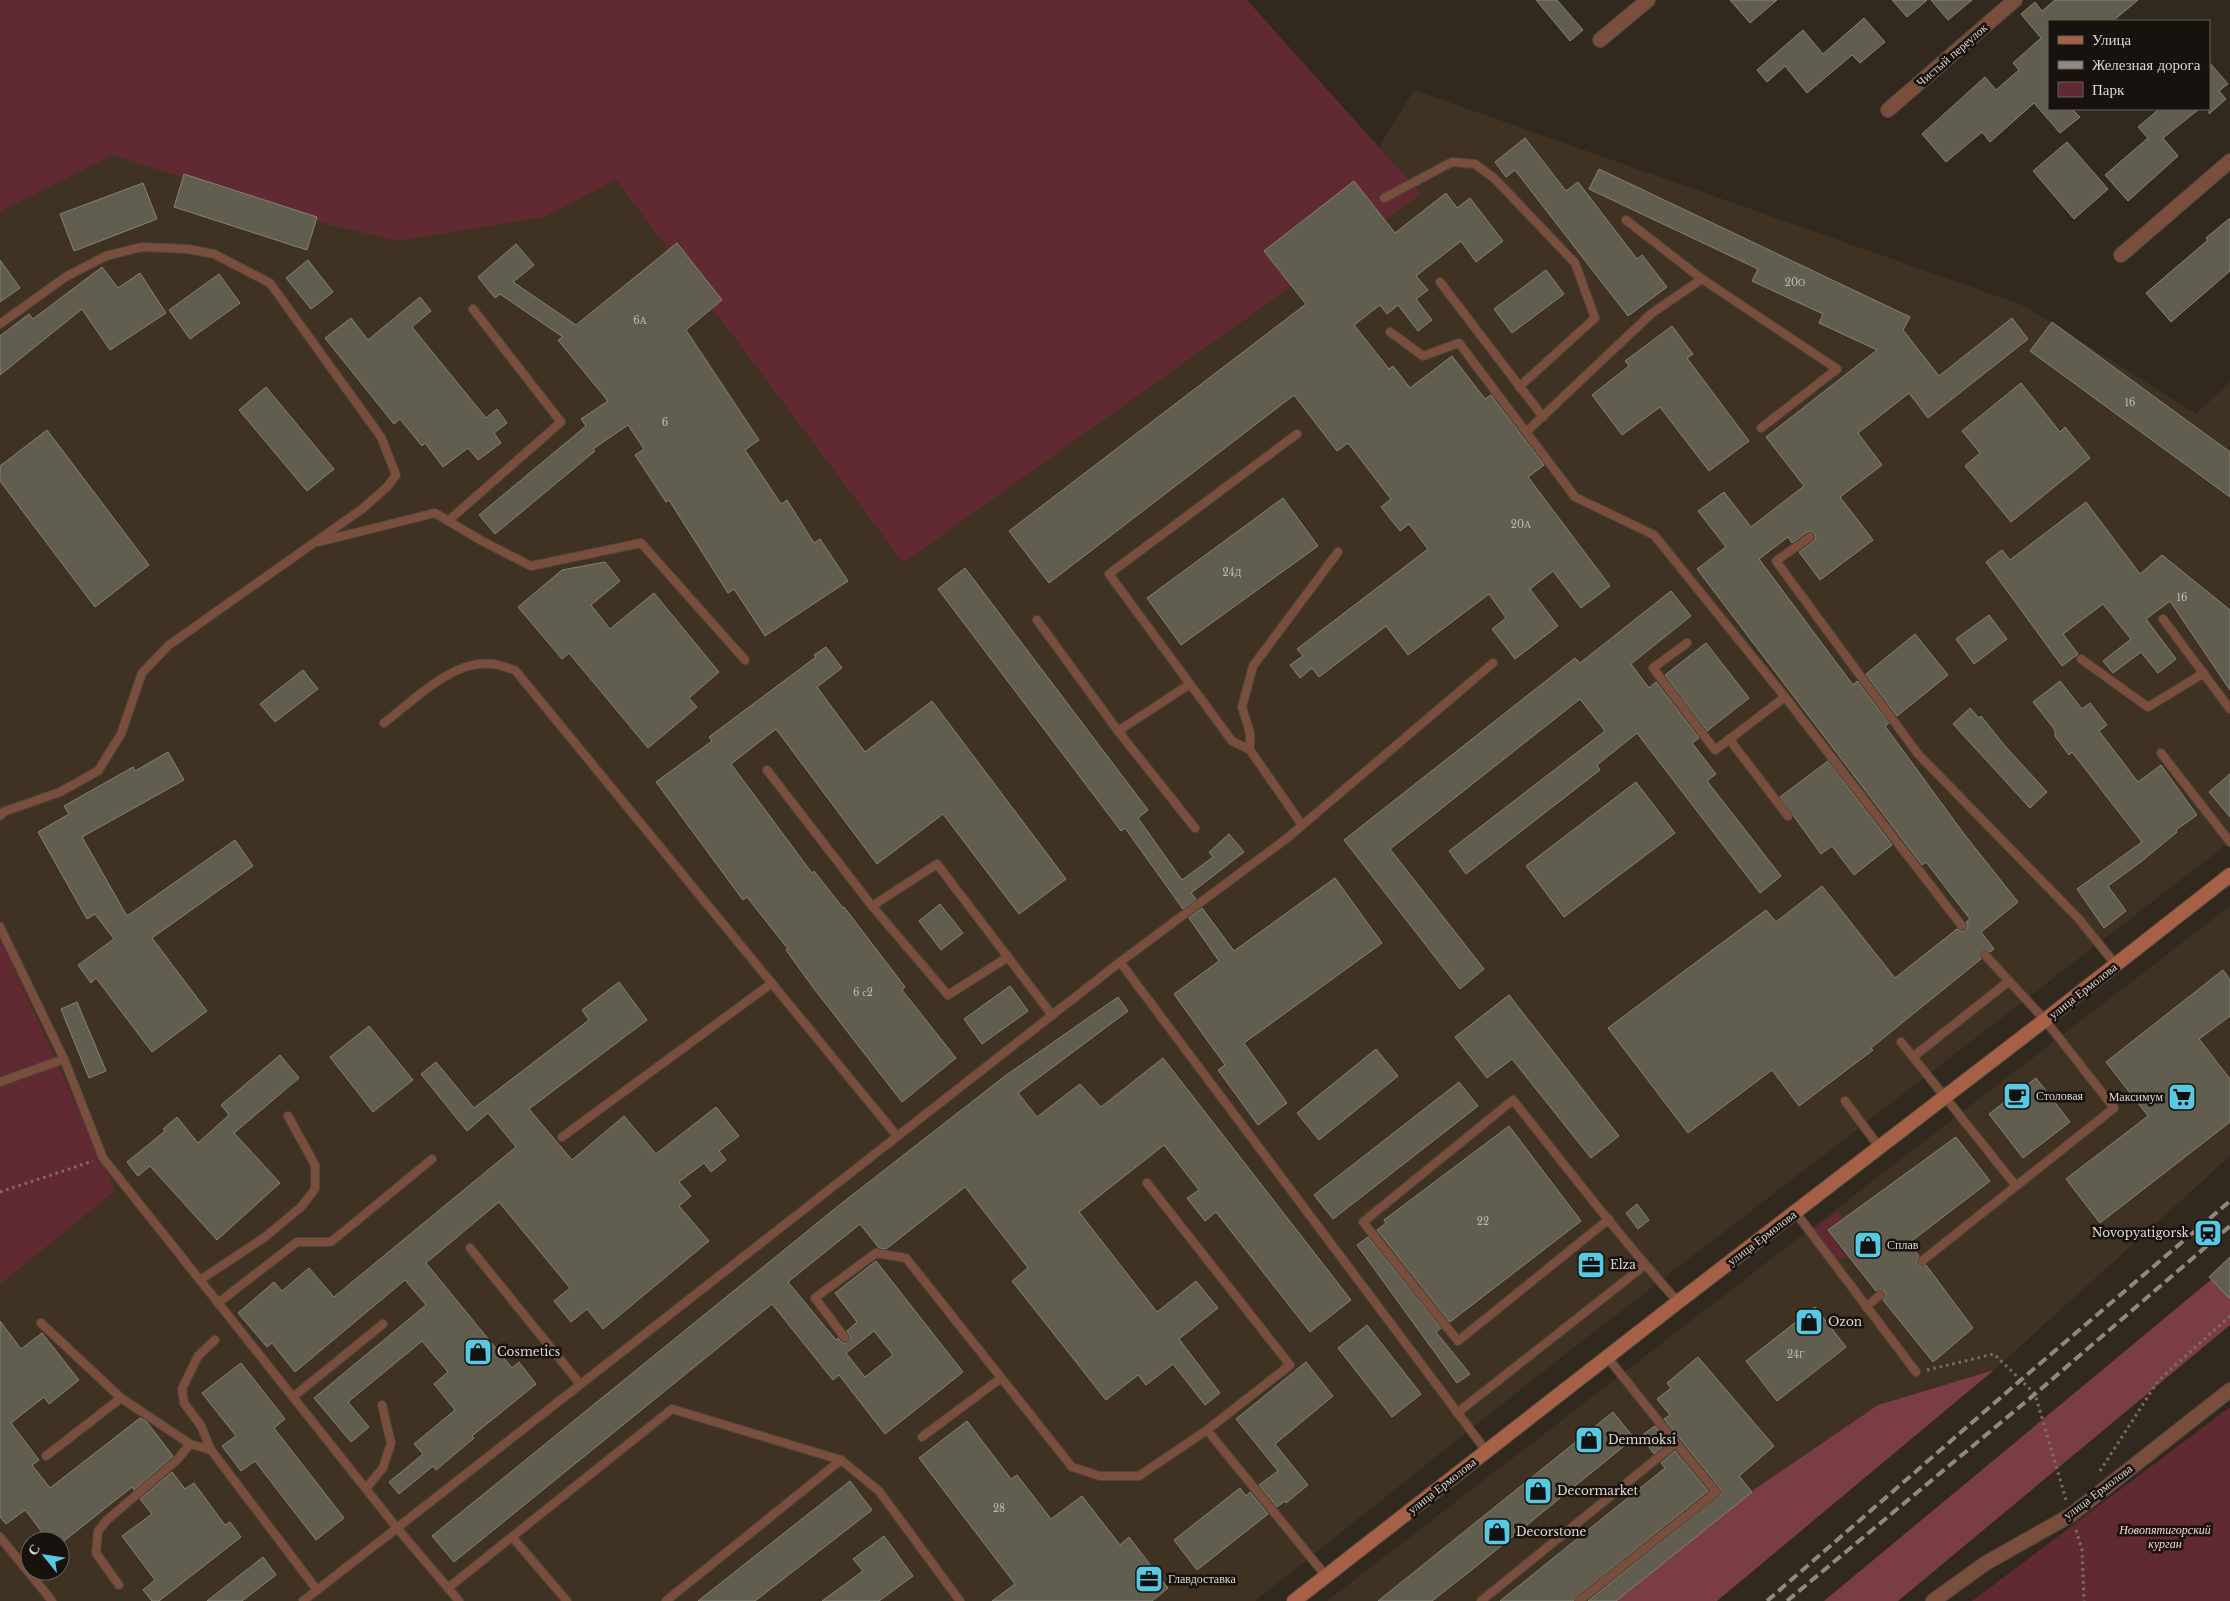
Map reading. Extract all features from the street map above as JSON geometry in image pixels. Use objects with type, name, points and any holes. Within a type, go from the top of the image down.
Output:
[{"type":"main road","name":"улица Ермолова","points":[[1294,1601],[2230,875]]},
{"type":"street","points":[[1600,40],[1648,0]]},
{"type":"street","name":"Чистый переулок","points":[[1888,110],[2015,0]]},
{"type":"street","points":[[2121,254],[2230,161]]},
{"type":"street","name":"улица Ермолова","points":[[1934,1601],[1986,1563],[2071,1514],[2230,1390]]},
{"type":"lane","points":[[1384,198],[1452,162],[1475,164],[1496,179],[1575,263],[1595,318],[1519,387]]},
{"type":"lane","points":[[1626,220],[1702,279],[1837,369],[1761,428]]},
{"type":"lane","points":[[0,324],[67,276],[106,256],[142,247],[188,249],[214,254],[270,283],[381,437],[396,475],[387,487],[362,509],[169,645],[142,673],[121,734],[98,771],[60,792],[3,812],[0,816]]},
{"type":"lane","points":[[1526,432],[1652,313],[1702,279]]},
{"type":"lane","points":[[1440,282],[1543,417]]},
{"type":"lane","points":[[448,521],[561,422],[473,309]]},
{"type":"lane","points":[[1390,332],[1423,356],[1459,343],[1575,497],[1654,535],[1785,697],[1962,926]]},
{"type":"lane","points":[[1297,434],[1109,574],[1232,741],[1250,750],[1302,825]]},
{"type":"lane","points":[[314,543],[434,513],[482,542],[532,566],[642,543],[745,660]]},
{"type":"lane","points":[[1810,537],[1776,561],[1918,754],[2078,918],[2116,965]]},
{"type":"lane","points":[[1250,750],[1250,733],[1242,707],[1252,666],[1338,552]]},
{"type":"lane","points":[[2163,619],[2230,709]]},
{"type":"lane","points":[[1036,620],[1118,731],[1195,828]]},
{"type":"lane","points":[[1686,642],[1653,668],[1715,750],[1785,697]]},
{"type":"lane","points":[[2082,659],[2148,707],[2204,673]]},
{"type":"lane","points":[[384,723],[449,673],[475,664],[492,663],[515,670],[897,1136]]},
{"type":"lane","points":[[303,1601],[1120,962],[1302,825],[1493,663]]},
{"type":"lane","points":[[1118,731],[1190,684]]},
{"type":"lane","points":[[1729,739],[1788,816]]},
{"type":"lane","points":[[2161,753],[2230,842]]},
{"type":"lane","points":[[767,770],[872,906],[948,995],[1008,957]]},
{"type":"lane","points":[[872,906],[937,864],[1052,1015]]},
{"type":"lane","points":[[0,927],[64,1059],[103,1158],[397,1528],[459,1601]]},
{"type":"lane","points":[[1922,1261],[2114,1108],[2045,1020],[1985,955]]},
{"type":"lane","points":[[1120,962],[1487,1452]]},
{"type":"lane","points":[[1913,1057],[2009,981]]},
{"type":"lane","points":[[562,1137],[772,983]]},
{"type":"lane","points":[[1901,1042],[2016,1186]]},
{"type":"lane","points":[[0,1082],[64,1059]]},
{"type":"lane","points":[[1609,1219],[1458,1340],[1362,1222],[1513,1100],[1609,1219],[1645,1265],[1678,1302]]},
{"type":"lane","points":[[1845,1101],[1880,1148]]},
{"type":"lane","points":[[200,1280],[265,1237],[301,1207],[315,1189],[315,1165],[288,1116]]},
{"type":"lane","points":[[218,1302],[297,1242],[331,1242],[432,1159]]},
{"type":"lane","points":[[845,1338],[815,1298],[876,1252],[906,1258],[1072,1468],[1100,1476],[1139,1476],[1207,1430],[1290,1365],[1147,1183]]},
{"type":"lane","points":[[1796,1213],[1916,1372]]},
{"type":"lane","points":[[470,1248],[580,1384]]},
{"type":"lane","points":[[1457,1413],[1645,1265]]},
{"type":"lane","points":[[1866,1306],[1880,1296]]},
{"type":"lane","points":[[41,1322],[121,1398],[190,1444],[211,1450]]},
{"type":"lane","points":[[293,1397],[382,1324]]},
{"type":"lane","points":[[215,1340],[198,1356],[182,1389],[184,1403],[202,1426],[211,1450],[317,1590]]},
{"type":"lane","points":[[1579,1601],[1716,1492],[1607,1357]]},
{"type":"lane","points":[[922,1437],[1001,1378]]},
{"type":"lane","points":[[46,1456],[121,1398]]},
{"type":"lane","points":[[366,1488],[382,1468],[391,1443],[382,1405]]},
{"type":"lane","points":[[448,1588],[513,1538],[672,1409],[841,1460],[879,1491],[960,1601]]},
{"type":"lane","points":[[1207,1430],[1326,1576]]},
{"type":"lane","points":[[1481,1601],[1676,1443]]},
{"type":"lane","points":[[119,1584],[96,1553],[98,1531],[107,1520],[177,1460],[190,1444]]},
{"type":"lane","points":[[666,1601],[841,1460]]},
{"type":"lane","points":[[0,1537],[52,1601]]},
{"type":"lane","points":[[513,1538],[567,1601]]},
{"type":"path","points":[[0,1192],[103,1158]]},
{"type":"path","points":[[1916,1372],[1994,1354],[2022,1379],[2035,1394],[2071,1514]]},
{"type":"shaded area","points":[[1414,90],[2025,306],[2196,414],[2230,382],[2230,842],[1555,1362],[1255,1601],[0,1601],[0,1284],[109,1195],[0,937],[0,212],[113,155],[545,217],[616,180],[903,563],[1379,147]]},
{"type":"shaded area","points":[[2230,906],[2230,1156],[1994,1370],[1878,1405],[1752,1492],[1616,1601],[1327,1601]]},
{"type":"shaded area","points":[[2230,1264],[2230,1325],[1898,1601],[1824,1601]]},
{"type":"shaded area","points":[[1994,1370],[1717,1601],[1616,1601],[1755,1489],[1878,1405]]},
{"type":"green space","points":[[0,0],[1247,0],[1421,194],[903,563],[616,180],[545,217],[397,241],[331,225],[113,155],[0,212]]},
{"type":"green space","points":[[0,937],[115,1191],[0,1284]]},
{"type":"green space","points":[[1838,1211],[1843,1218],[1827,1230],[1847,1257],[1836,1261],[1813,1230]]},
{"type":"green space","name":"Новопятигорский курган","points":[[2230,1407],[2230,1601],[1972,1601]]},
{"type":"building","points":[[1536,0],[1557,0],[1583,30],[1570,41]]},
{"type":"building","points":[[1730,0],[1777,0],[1750,23]]},
{"type":"building","points":[[1892,0],[1927,0],[1907,17]]},
{"type":"building","points":[[1931,0],[1972,0],[1948,20]]},
{"type":"building","points":[[2055,0],[2138,0],[2114,20],[2048,20],[2048,110],[2073,110],[2080,117],[2060,133],[2034,103],[1990,142],[1982,132],[1946,162],[1922,134],[1985,77],[1996,90],[2019,70],[2013,63],[2041,38],[2021,14],[2035,2],[2042,11]]},
{"type":"building","points":[[1864,18],[1885,42],[1860,63],[1852,55],[1807,93],[1785,66],[1767,82],[1757,70],[1803,30],[1823,54]]},
{"type":"building","points":[[2210,63],[2228,84],[2219,91],[2226,99],[2209,114]]},
{"type":"building","points":[[2158,110],[2198,110],[2163,138],[2178,156],[2128,201],[2105,175],[2148,138],[2138,127]]},
{"type":"building","points":[[1525,138],[1566,191],[1578,182],[1637,259],[1642,255],[1667,287],[1628,316],[1515,170],[1506,177],[1495,162]]},
{"type":"building","points":[[2067,142],[2108,189],[2074,219],[2033,171]]},
{"type":"building","points":[[1599,169],[1910,317],[1903,330],[1939,376],[2012,318],[2028,339],[1928,418],[1909,393],[1858,433],[1882,465],[1840,497],[1873,540],[1820,580],[1799,552],[1815,540],[1816,536],[1812,532],[1807,532],[1792,543],[1788,537],[1759,559],[1853,685],[1857,681],[1889,723],[1885,726],[1964,834],[2018,902],[1981,932],[1994,949],[1990,952],[1982,951],[1980,954],[1981,959],[1871,1048],[1873,1050],[1799,1106],[1772,1070],[1688,1133],[1608,1028],[1766,910],[1776,922],[1822,886],[1895,978],[1957,929],[1962,932],[1966,930],[1968,926],[1966,922],[1970,919],[1926,862],[1922,865],[1697,569],[1726,547],[1698,511],[1724,492],[1751,527],[1804,486],[1766,437],[1877,350],[1819,323],[1823,314],[1752,281],[1758,269],[1589,189]]},
{"type":"building","points":[[184,174],[317,217],[307,250],[174,207]]},
{"type":"building","points":[[1354,181],[1395,233],[1446,193],[1457,208],[1470,198],[1503,241],[1476,262],[1461,241],[1416,276],[1428,290],[1416,299],[1432,320],[1418,331],[1398,305],[1387,314],[1380,305],[1354,325],[1389,369],[1393,366],[1410,388],[1452,356],[1485,399],[1491,395],[1544,465],[1528,477],[1610,586],[1581,608],[1553,571],[1530,589],[1558,626],[1515,659],[1492,629],[1506,618],[1489,594],[1408,655],[1386,626],[1319,677],[1312,668],[1300,678],[1290,665],[1303,656],[1297,649],[1428,549],[1409,524],[1400,531],[1381,507],[1391,499],[1348,443],[1337,451],[1294,395],[1049,583],[1009,531],[1306,304],[1264,251]]},
{"type":"building","points":[[143,183],[157,219],[74,251],[60,214]]},
{"type":"building","points":[[2230,218],[2230,271],[2171,322],[2146,293],[2208,240],[2206,238]]},
{"type":"building","points":[[677,243],[722,300],[686,330],[759,440],[745,450],[781,504],[787,500],[814,543],[820,539],[848,581],[765,636],[734,589],[728,593],[669,500],[666,502],[635,455],[644,449],[628,425],[593,449],[595,451],[495,534],[479,515],[586,426],[581,419],[608,401],[558,340],[563,337],[500,294],[495,298],[478,277],[516,244],[534,265],[513,282],[576,325]]},
{"type":"building","points":[[0,260],[20,288],[0,302]]},
{"type":"building","points":[[308,260],[333,292],[311,309],[286,278]]},
{"type":"building","points":[[102,267],[118,288],[140,273],[166,313],[110,350],[82,309],[0,375],[0,336],[29,314],[33,319]]},
{"type":"building","points":[[1546,270],[1564,294],[1512,333],[1494,309]]},
{"type":"building","points":[[219,274],[240,303],[190,339],[169,310]]},
{"type":"building","points":[[420,297],[431,311],[412,327],[486,418],[497,409],[507,423],[494,433],[501,443],[478,460],[468,448],[443,467],[425,443],[422,446],[400,419],[394,424],[325,338],[351,318],[368,340]]},
{"type":"building","points":[[2052,322],[2230,452],[2230,497],[2030,351]]},
{"type":"building","points":[[1672,326],[1693,354],[1687,358],[1749,441],[1709,471],[1660,407],[1622,435],[1592,395],[1629,366],[1625,361]]},
{"type":"building","points":[[2021,383],[2060,432],[2065,427],[2090,458],[2011,522],[1965,466],[1980,453],[1962,431]]},
{"type":"building","points":[[266,387],[334,469],[307,491],[239,410]]},
{"type":"building","points":[[47,430],[149,565],[95,607],[0,481],[0,466]]},
{"type":"building","points":[[1283,498],[1318,546],[1181,645],[1147,598]]},
{"type":"building","points":[[2086,502],[2140,574],[2162,555],[2230,610],[2230,690],[2170,601],[2146,619],[2176,659],[2158,673],[2141,652],[2113,673],[2103,661],[2131,639],[2103,604],[2063,634],[2078,654],[2062,666],[1986,562],[2002,550],[2010,560]]},
{"type":"building","points":[[605,562],[620,581],[591,605],[610,629],[654,593],[719,672],[689,698],[697,707],[648,748],[569,653],[562,659],[518,607],[562,570]]},
{"type":"building","points":[[965,568],[1148,810],[1138,818],[1182,880],[1213,857],[1209,852],[1229,834],[1244,852],[1191,893],[1196,899],[1183,909],[1125,828],[1121,831],[938,589]]},
{"type":"building","points":[[1671,591],[1691,616],[1631,664],[1649,688],[1656,682],[1699,738],[1692,743],[1716,774],[1707,781],[1781,876],[1760,893],[1637,733],[1597,765],[1600,770],[1466,874],[1449,851],[1605,731],[1580,699],[1390,849],[1484,969],[1460,989],[1344,840],[1575,658],[1580,663]]},
{"type":"building","points":[[1989,615],[2007,639],[1974,664],[1956,639]]},
{"type":"building","points":[[1915,634],[1948,675],[1897,716],[1866,674]]},
{"type":"building","points":[[1706,643],[1749,698],[1707,731],[1665,675]]},
{"type":"building","points":[[826,647],[842,668],[817,687],[865,752],[932,701],[1066,879],[1019,914],[943,814],[877,864],[776,729],[731,764],[812,873],[814,871],[844,907],[905,987],[902,990],[956,1058],[902,1102],[812,986],[786,950],[788,949],[747,897],[743,900],[656,782],[712,741],[709,737],[816,657],[814,655]]},
{"type":"building","points":[[303,670],[318,689],[275,722],[260,704]]},
{"type":"building","points":[[2060,681],[2082,709],[2090,703],[2107,725],[2099,731],[2138,782],[2161,765],[2197,815],[2176,830],[2177,832],[2142,861],[2108,886],[2126,911],[2104,928],[2077,889],[2142,842],[2072,752],[2069,755],[2055,736],[2055,730],[2033,702]]},
{"type":"building","points":[[1970,708],[1979,718],[1981,716],[2005,746],[2047,792],[2030,808],[1953,724]]},
{"type":"building","points":[[168,752],[184,780],[82,837],[127,916],[235,840],[253,866],[152,938],[207,1011],[152,1052],[96,978],[91,983],[78,965],[114,939],[95,914],[87,919],[38,832],[69,814],[64,806],[133,767],[135,771]]},
{"type":"building","points":[[1828,761],[1892,845],[1854,875],[1832,846],[1821,854],[1780,797]]},
{"type":"building","points":[[2230,774],[2230,817],[2209,792]]},
{"type":"building","points":[[1636,782],[1675,833],[1564,917],[1526,866]]},
{"type":"building","points":[[1335,878],[1382,943],[1244,1043],[1287,1103],[1258,1125],[1218,1070],[1225,1065],[1174,994],[1219,961],[1189,918],[1202,908],[1234,951]]},
{"type":"building","points":[[940,904],[963,933],[941,950],[919,921]]},
{"type":"building","points":[[2223,970],[2230,980],[2230,1016],[2199,1039],[2230,1079],[2230,1122],[2100,1223],[2066,1179],[2148,1116],[2106,1062]]},
{"type":"building","points":[[619,982],[647,1020],[529,1109],[572,1160],[624,1116],[656,1154],[716,1107],[739,1136],[719,1151],[726,1160],[711,1172],[704,1163],[679,1182],[691,1196],[679,1206],[709,1241],[603,1329],[587,1309],[571,1322],[554,1301],[570,1288],[499,1202],[426,1263],[512,1368],[519,1362],[536,1384],[472,1436],[474,1438],[436,1470],[433,1466],[399,1494],[389,1482],[423,1454],[414,1444],[455,1410],[434,1384],[448,1372],[422,1341],[348,1402],[369,1427],[351,1442],[314,1398],[426,1305],[405,1280],[295,1372],[272,1343],[267,1347],[238,1313],[274,1282],[282,1291],[309,1268],[334,1297],[516,1147],[488,1113],[467,1131],[421,1074],[436,1062],[474,1108],[589,1020],[582,1010]]},
{"type":"building","points":[[1010,986],[1028,1011],[982,1044],[964,1019]]},
{"type":"building","points":[[1509,995],[1619,1136],[1591,1158],[1512,1059],[1487,1078],[1455,1037]]},
{"type":"building","points":[[1118,997],[1128,1011],[1018,1093],[1037,1117],[1080,1084],[1101,1107],[1163,1058],[1351,1300],[1310,1332],[1216,1212],[1205,1221],[1187,1198],[1199,1190],[1164,1145],[1079,1212],[1157,1312],[1196,1281],[1218,1308],[1179,1339],[1220,1393],[1205,1405],[1173,1364],[1146,1385],[1138,1375],[1106,1400],[1012,1281],[1028,1268],[965,1187],[886,1249],[879,1248],[860,1224],[788,1282],[836,1340],[838,1338],[842,1343],[846,1343],[851,1338],[847,1331],[857,1322],[835,1293],[876,1261],[963,1372],[885,1434],[839,1375],[833,1380],[772,1304],[454,1562],[432,1536],[837,1207],[1005,1076]],"holes":[[[874,1331],[893,1355],[865,1377],[846,1353]]]},
{"type":"building","points":[[77,1002],[106,1071],[89,1078],[61,1009]]},
{"type":"building","points":[[369,1026],[413,1080],[373,1112],[330,1057]]},
{"type":"building","points":[[1376,1049],[1398,1076],[1319,1140],[1297,1113]]},
{"type":"building","points":[[280,1055],[299,1078],[234,1133],[280,1183],[217,1240],[150,1166],[138,1176],[127,1162],[165,1131],[163,1129],[177,1117],[198,1143],[229,1115],[221,1105]]},
{"type":"building","points":[[2036,1078],[2070,1122],[2023,1158],[1989,1114]]},
{"type":"building","points":[[1459,1082],[1478,1106],[1333,1219],[1314,1195]]},
{"type":"building","points":[[1509,1126],[1581,1221],[1450,1322],[1377,1230],[1386,1223],[1384,1220]]},
{"type":"building","points":[[1956,1137],[1990,1181],[1909,1243],[1919,1256],[1917,1264],[1920,1266],[1926,1265],[1973,1328],[1933,1362],[1883,1300],[1885,1292],[1881,1290],[1876,1291],[1828,1230]]},
{"type":"building","points":[[1637,1204],[1649,1220],[1638,1229],[1626,1213]]},
{"type":"building","points":[[1368,1237],[1441,1328],[1436,1332],[1470,1374],[1457,1383],[1357,1245]]},
{"type":"building","points":[[2230,1257],[2230,1299],[2209,1277]]},
{"type":"building","points":[[1815,1307],[1846,1347],[1777,1401],[1746,1361]]},
{"type":"building","points":[[0,1321],[21,1349],[42,1333],[79,1380],[49,1404],[44,1397],[11,1423],[39,1460],[32,1465],[50,1488],[140,1418],[146,1421],[173,1456],[134,1490],[132,1487],[70,1536],[70,1531],[41,1531],[25,1510],[6,1524],[0,1517]]},
{"type":"building","points":[[1367,1325],[1421,1394],[1392,1417],[1338,1348]]},
{"type":"building","points":[[1698,1357],[1774,1446],[1739,1476],[1752,1492],[1616,1601],[1588,1601],[1721,1494],[1720,1488],[1664,1419],[1670,1415],[1657,1399],[1671,1388],[1667,1383]]},
{"type":"building","points":[[1306,1362],[1333,1396],[1275,1444],[1308,1485],[1286,1503],[1285,1501],[1277,1507],[1259,1485],[1278,1471],[1236,1419]]},
{"type":"building","points":[[241,1363],[285,1419],[274,1428],[344,1518],[316,1540],[255,1461],[241,1471],[222,1446],[236,1436],[202,1393]]},
{"type":"building","points":[[1613,1412],[1634,1438],[1474,1568],[1432,1601],[1378,1601]]},
{"type":"building","points":[[967,1421],[1011,1479],[1017,1475],[1051,1519],[1082,1496],[1120,1545],[1129,1537],[1168,1588],[1152,1601],[992,1601],[1015,1584],[919,1458]]},
{"type":"building","points":[[1655,1426],[1668,1442],[1654,1454],[1641,1436]]},
{"type":"building","points":[[1675,1451],[1708,1491],[1573,1601],[1500,1601],[1665,1468],[1661,1463]]},
{"type":"building","points":[[172,1472],[185,1489],[194,1483],[225,1525],[230,1522],[241,1537],[159,1601],[152,1601],[143,1590],[155,1580],[122,1536],[152,1514],[140,1499]]},
{"type":"building","points":[[850,1481],[872,1510],[755,1601],[698,1601]]},
{"type":"building","points":[[1240,1488],[1246,1496],[1250,1492],[1268,1514],[1197,1570],[1174,1540]]},
{"type":"building","points":[[884,1536],[913,1576],[879,1601],[822,1601],[863,1571],[853,1559]]},
{"type":"building","points":[[263,1557],[276,1575],[242,1601],[207,1601]]},
{"type":"railway","points":[[1767,1601],[2230,1201]]},
{"type":"railway","points":[[1787,1601],[2035,1394],[2230,1226]]},
{"type":"place","name":"Столовая","points":[[2017,1096]]},
{"type":"place","name":"Максимум","points":[[2182,1097]]},
{"type":"place","name":"Novopyatigorsk","points":[[2208,1233]]},
{"type":"place","name":"Сплав","points":[[1868,1245]]},
{"type":"place","name":"Elza","points":[[1591,1265]]},
{"type":"place","name":"Ozon","points":[[1809,1322]]},
{"type":"place","name":"Cosmetics","points":[[478,1352]]},
{"type":"place","name":"Demmoksi","points":[[1589,1440]]},
{"type":"place","name":"Decormarket","points":[[1538,1491]]},
{"type":"place","name":"Decorstone","points":[[1497,1532]]},
{"type":"place","name":"Главдоставка","points":[[1149,1579]]}]
